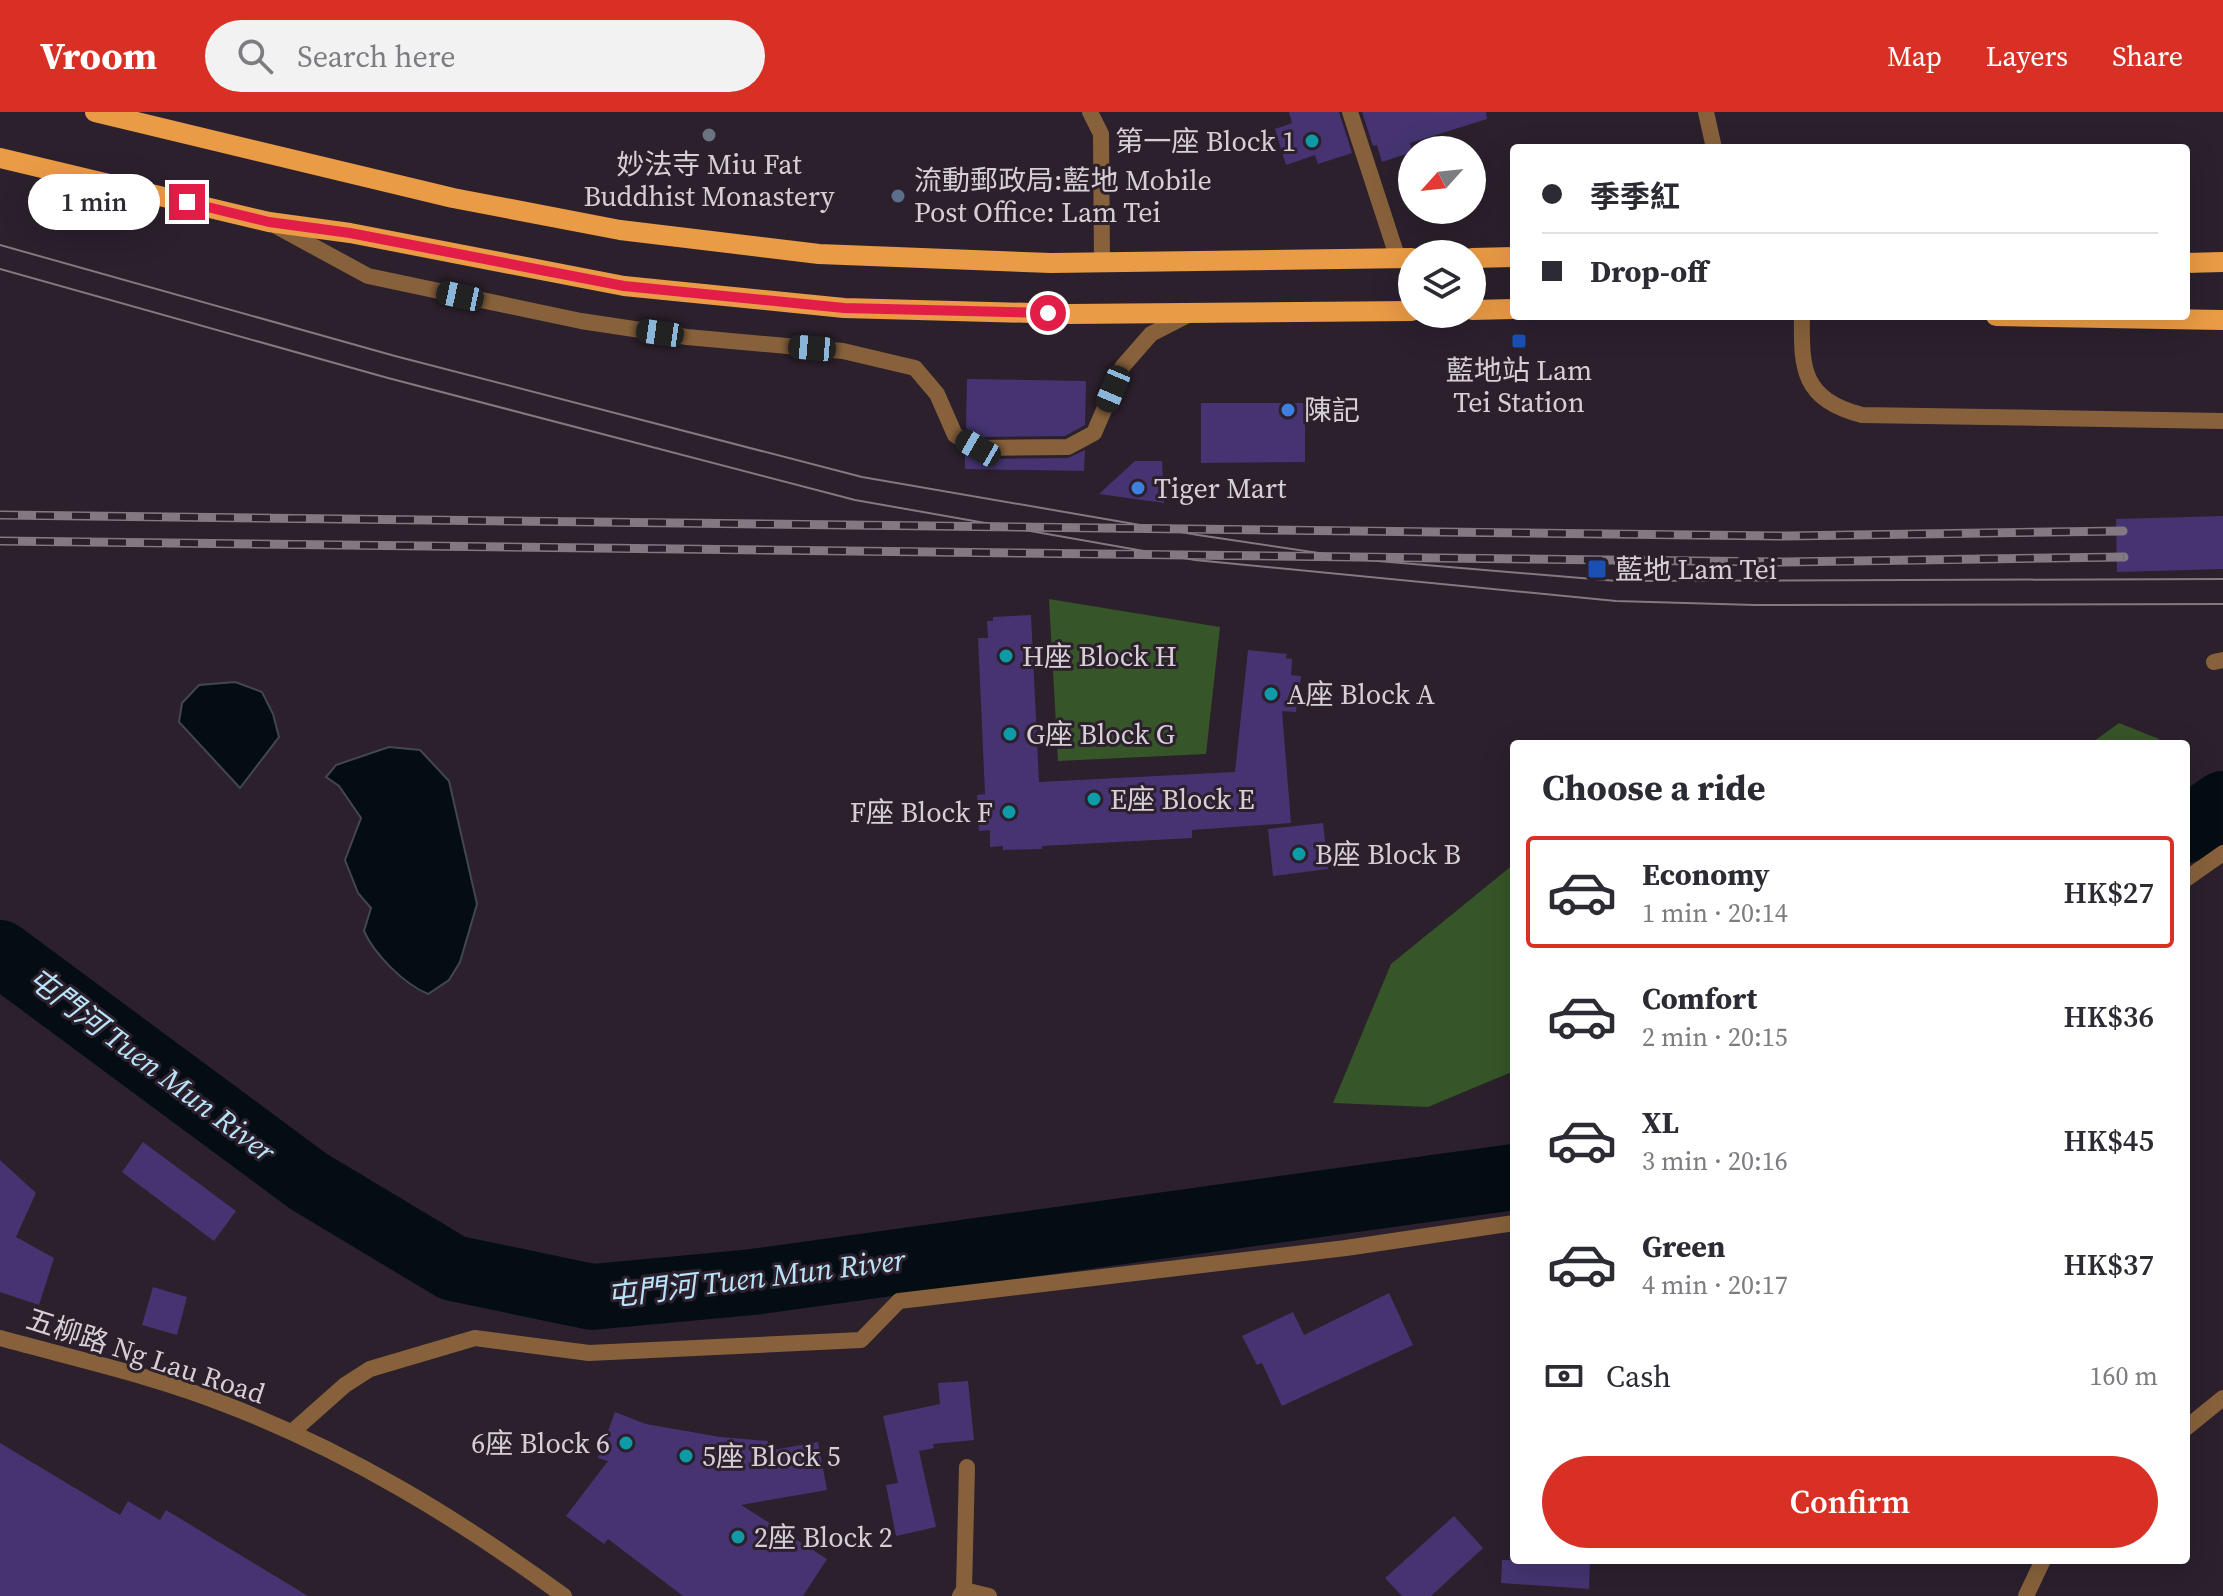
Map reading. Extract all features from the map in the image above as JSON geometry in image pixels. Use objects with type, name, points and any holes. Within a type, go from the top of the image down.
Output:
[{"type":"main road","points":[[95,112],[453,198],[620,230],[819,254],[1102,262],[1398,258]]},
{"type":"main road","points":[[0,158],[269,222],[350,233],[624,286],[798,304],[1068,314],[1398,311]]},
{"type":"main road","points":[[1486,258],[1510,257]]},
{"type":"main road","points":[[2190,263],[2223,262]]},
{"type":"main road","points":[[1486,310],[1510,309]]},
{"type":"main road","points":[[2190,319],[2223,320]]},
{"type":"street","points":[[1090,112],[1101,134],[1102,262]]},
{"type":"street","points":[[1350,112],[1398,240]]},
{"type":"street","points":[[1706,112],[1713,144]]},
{"type":"street","points":[[269,222],[368,276],[581,321],[687,337],[843,351],[915,368],[937,394],[955,435],[978,448],[1068,447],[1094,433],[1123,366],[1151,334],[1191,314]]},
{"type":"street","points":[[1802,320],[1801,357],[1809,384],[1829,404],[1862,415],[2223,421]]},
{"type":"street","points":[[2190,876],[2223,853]]},
{"type":"street","points":[[292,1432],[345,1385],[370,1369],[475,1338],[589,1353],[861,1340],[899,1301],[1346,1248],[1510,1224]]},
{"type":"street","name":"五柳路 Ng Lau Road","points":[[0,1338],[178,1387],[292,1432],[450,1517],[564,1596]]},
{"type":"street","points":[[2190,1425],[2223,1398]]},
{"type":"street","points":[[967,1467],[962,1593],[989,1596]]},
{"type":"street","points":[[2026,1596],[2041,1564]]},
{"type":"green space","points":[[1049,599],[1220,627],[1206,754],[1058,761]]},
{"type":"green space","points":[[2119,723],[2159,740],[2096,740]]},
{"type":"green space","points":[[1510,867],[1510,1073],[1428,1107],[1333,1103],[1391,964]]},
{"type":"shaded area","points":[[235,682],[262,692],[273,714],[279,737],[240,788],[179,722],[182,703],[199,685]]},
{"type":"shaded area","points":[[389,747],[420,750],[449,781],[477,904],[460,962],[449,980],[428,994],[391,967],[364,931],[371,908],[358,893],[345,860],[361,818],[339,786],[326,777],[336,765]]},
{"type":"building","name":"第一座 Block 1","points":[[1289,112],[1339,112],[1352,153],[1318,164],[1315,155],[1286,165],[1275,129],[1292,123]]},
{"type":"building","points":[[1362,112],[1486,112],[1487,119],[1432,136],[1398,136],[1398,157],[1382,162],[1377,145],[1373,146]]},
{"type":"building","points":[[967,379],[1086,381],[1085,425],[1065,436],[981,437],[966,428]]},
{"type":"building","points":[[1201,403],[1305,403],[1305,462],[1201,463]]},
{"type":"building","points":[[1085,450],[1084,471],[965,469],[965,454],[978,459],[1068,458]]},
{"type":"building","name":"Tiger Mart","points":[[1135,461],[1162,461],[1164,503],[1099,494]]},
{"type":"building","points":[[2223,516],[2223,569],[2117,572],[2116,519]]},
{"type":"building","points":[[1031,615],[1039,782],[1235,772],[1248,650],[1287,654],[1286,658],[1292,659],[1291,675],[1301,676],[1296,712],[1282,711],[1291,823],[1192,830],[1192,838],[1042,846],[1042,849],[1003,850],[1003,846],[990,847],[990,830],[979,831],[977,795],[985,794],[978,638],[988,638],[987,621],[993,621],[993,617]]},
{"type":"building","name":"B座 Block B","points":[[1323,823],[1328,869],[1273,876],[1268,829]]},
{"type":"building","points":[[143,1142],[236,1211],[214,1241],[122,1172]]},
{"type":"building","points":[[0,1160],[36,1193],[16,1237],[54,1258],[39,1305],[0,1292]]},
{"type":"building","points":[[153,1287],[187,1297],[177,1335],[142,1325]]},
{"type":"building","points":[[1389,1293],[1413,1345],[1282,1406],[1262,1363],[1257,1365],[1242,1336],[1293,1312],[1304,1335]]},
{"type":"building","points":[[968,1381],[974,1440],[933,1444],[934,1448],[919,1451],[936,1527],[896,1536],[886,1485],[898,1483],[883,1416],[940,1404],[938,1383]]},
{"type":"building","points":[[615,1412],[646,1424],[720,1437],[768,1441],[767,1451],[818,1442],[827,1490],[741,1505],[827,1559],[803,1596],[683,1596],[608,1539],[604,1544],[566,1516],[608,1461],[598,1458]]},
{"type":"building","points":[[0,1443],[120,1515],[128,1501],[160,1520],[166,1510],[308,1596],[0,1596]]},
{"type":"building","points":[[1454,1516],[1483,1548],[1431,1596],[1402,1596],[1385,1578]]},
{"type":"building","points":[[1502,1560],[1510,1560],[1510,1564],[1590,1564],[1589,1589],[1501,1583]]},
{"type":"waterway","name":"屯門河 Tuen Mun River","points":[[2190,827],[2223,804]]},
{"type":"waterway","name":"屯門河 Tuen Mun River","points":[[0,953],[308,1181],[453,1268],[592,1297],[753,1282],[1510,1178]]},
{"type":"tram line","points":[[0,245],[395,356],[862,477],[1198,535],[1366,560],[1617,581],[2223,579]]},
{"type":"tram line","points":[[0,269],[388,378],[855,500],[1195,560],[1616,601],[1755,605],[2223,604]]},
{"type":"railway","points":[[0,515],[1786,536],[2123,531]]},
{"type":"railway","points":[[0,541],[1784,562],[2124,557]]},
{"type":"place","name":"妙法寺 Miu Fat Buddhist Monastery","points":[[709,135]]},
{"type":"place","name":"第一座 Block 1","points":[[1312,141]]},
{"type":"place","name":"流動郵政局:藍地 Mobile Post Office: Lam Tei","points":[[898,196]]},
{"type":"place","name":"藍地站 Lam Tei Station","points":[[1519,341]]},
{"type":"place","name":"陳記","points":[[1288,410]]},
{"type":"place","name":"Tiger Mart","points":[[1138,488]]},
{"type":"place","name":"藍地 Lam Tei","points":[[1597,569]]},
{"type":"place","name":"H座 Block H","points":[[1006,656]]},
{"type":"place","name":"A座 Block A","points":[[1271,694]]},
{"type":"place","name":"G座 Block G","points":[[1010,734]]},
{"type":"place","name":"E座 Block E","points":[[1094,799]]},
{"type":"place","name":"F座 Block F","points":[[1009,812]]},
{"type":"place","name":"B座 Block B","points":[[1299,854]]},
{"type":"place","name":"6座 Block 6","points":[[626,1443]]},
{"type":"place","name":"5座 Block 5","points":[[686,1456]]},
{"type":"place","name":"2座 Block 2","points":[[738,1537]]},
{"type":"route","points":[[187,202],[269,222],[350,233],[624,286],[844,308],[1048,313]]}]
